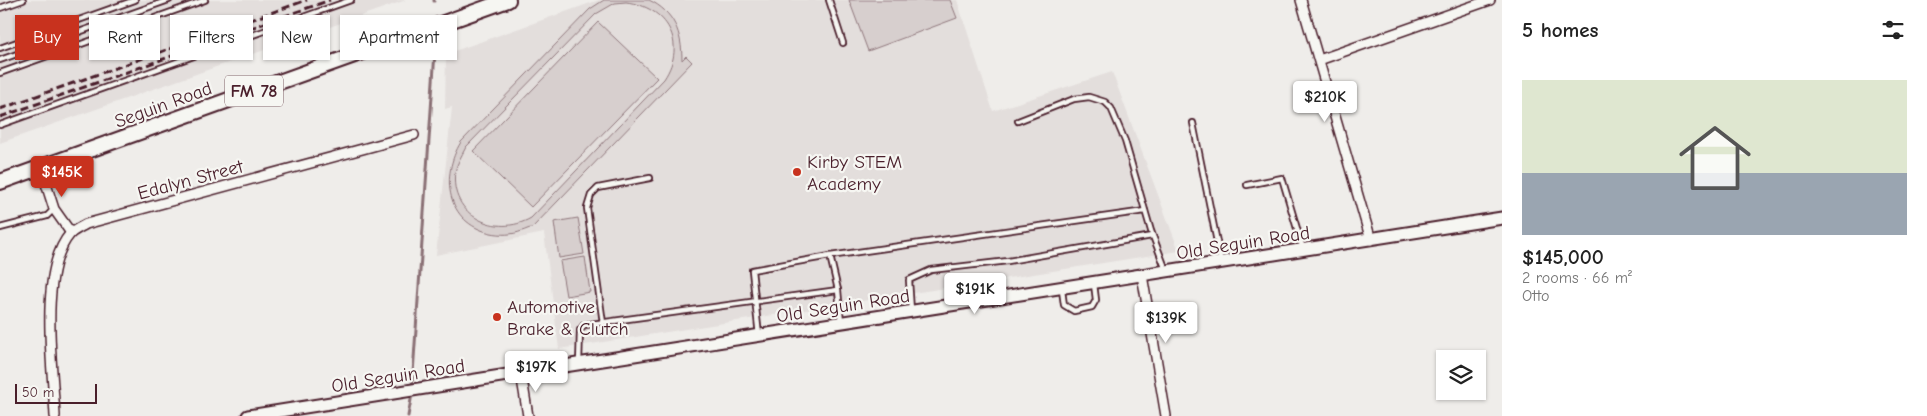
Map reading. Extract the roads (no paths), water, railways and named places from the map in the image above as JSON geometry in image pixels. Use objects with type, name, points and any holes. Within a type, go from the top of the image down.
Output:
[{"type":"main road","name":"Seguin Road","points":[[0,182],[508,0]]},
{"type":"street","points":[[1301,0],[1371,240]]},
{"type":"street","points":[[1319,60],[1490,0]]},
{"type":"street","name":"Edalyn Street","points":[[71,233],[86,224],[414,135]]},
{"type":"street","points":[[41,168],[54,210],[71,233],[58,255],[53,269],[51,284],[55,416]]},
{"type":"street","name":"Old Seguin Road","points":[[248,416],[290,413],[382,394],[1502,218]]},
{"type":"street","points":[[1142,275],[1166,416]]},
{"type":"street","points":[[522,373],[528,416]]},
{"type":"lane","points":[[0,8],[23,0]]},
{"type":"lane","points":[[0,48],[135,0]]},
{"type":"lane","points":[[0,60],[169,0]]},
{"type":"lane","points":[[0,73],[205,0]]},
{"type":"lane","points":[[0,125],[350,0]]},
{"type":"lane","points":[[828,0],[843,43]]},
{"type":"lane","points":[[1018,121],[1074,99],[1089,98],[1105,102],[1111,108],[1125,141],[1152,236],[1166,272]]},
{"type":"lane","points":[[1193,123],[1222,263]]},
{"type":"lane","points":[[603,323],[587,208],[591,195],[598,188],[650,178]]},
{"type":"lane","points":[[1246,185],[1282,178],[1304,250]]},
{"type":"lane","points":[[0,228],[46,216],[54,210]]},
{"type":"lane","points":[[759,336],[752,270],[830,256],[1145,211]]},
{"type":"lane","points":[[911,312],[909,280],[931,270],[1008,261],[1152,236]]},
{"type":"lane","points":[[830,256],[838,290],[842,323]]},
{"type":"lane","points":[[1062,288],[1064,305],[1074,310],[1092,307],[1096,300],[1094,283]]},
{"type":"lane","points":[[579,364],[580,330],[584,325],[838,290]]},
{"type":"waterway","points":[[412,388],[434,60]]},
{"type":"waterway","points":[[408,416],[412,394]]},
{"type":"railway","points":[[0,109],[307,0]]},
{"type":"railway","points":[[0,117],[330,0]]},
{"type":"place","name":"Kirby STEM Academy","points":[[797,172]]},
{"type":"place","name":"Automotive Brake & Clutch","points":[[497,317]]}]
